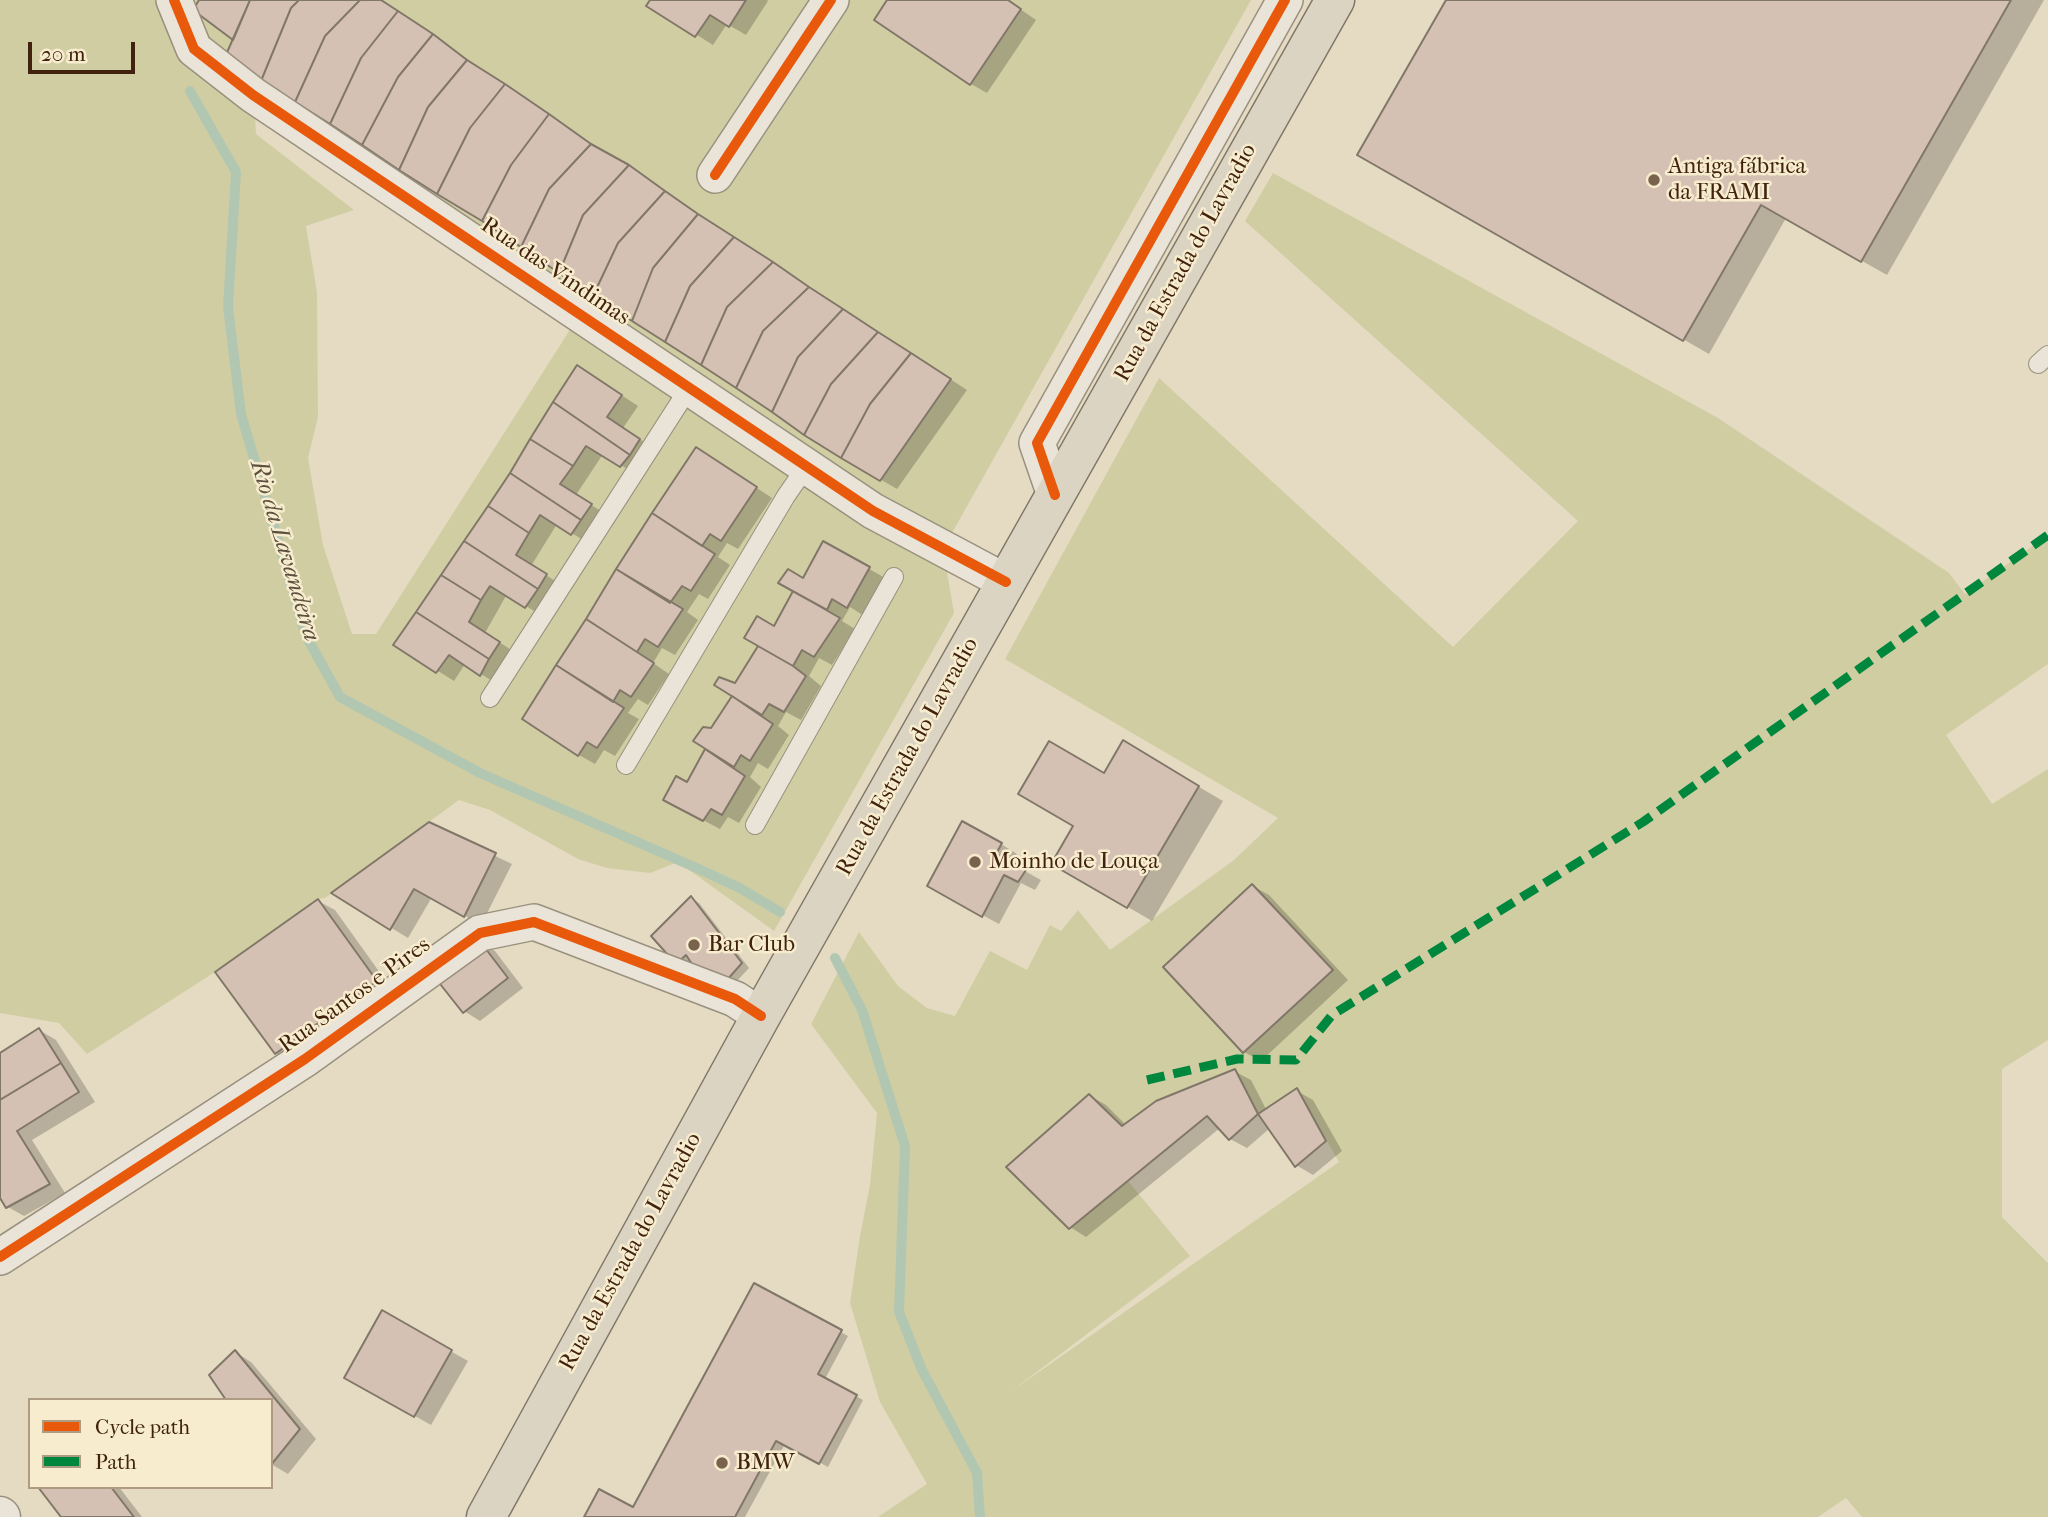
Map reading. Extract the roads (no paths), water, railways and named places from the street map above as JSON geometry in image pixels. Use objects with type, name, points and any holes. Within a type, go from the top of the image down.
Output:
[{"type":"main road","name":"Rua da Estrada do Lavradio","points":[[486,1517],[761,1016],[1335,0]]},
{"type":"street","name":"Rua das Vindimas","points":[[174,0],[194,49],[253,95],[873,511],[1006,582]]},
{"type":"street","points":[[715,175],[831,0]]},
{"type":"street","points":[[1055,495],[1037,443],[1285,0]]},
{"type":"street","name":"Rua Santos e Pires","points":[[0,1256],[305,1059],[480,933],[534,922],[734,999],[761,1016]]},
{"type":"lane","points":[[490,698],[689,388]]},
{"type":"lane","points":[[626,765],[786,496],[806,467]]},
{"type":"lane","points":[[755,825],[894,577]]},
{"type":"waterway","name":"Rio da Lavandeira","points":[[190,91],[236,172],[228,307],[241,414],[306,636],[340,697],[480,773],[699,869],[740,888],[780,912]]},
{"type":"waterway","name":"Rio da Lavandeira","points":[[835,958],[862,1010],[905,1146],[899,1312],[922,1370],[977,1473],[980,1517]]},
{"type":"place","name":"Antiga fábrica da FRAMI","points":[[1654,180]]},
{"type":"place","name":"Moinho de Louça","points":[[975,862]]},
{"type":"place","name":"Bar Club","points":[[694,945]]},
{"type":"place","name":"BMW","points":[[722,1463]]}]
